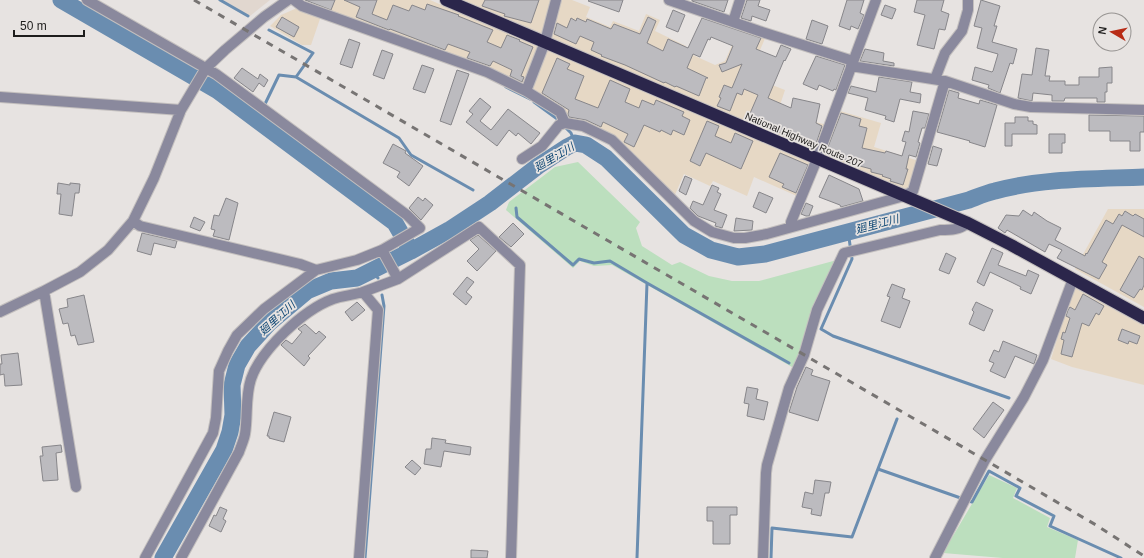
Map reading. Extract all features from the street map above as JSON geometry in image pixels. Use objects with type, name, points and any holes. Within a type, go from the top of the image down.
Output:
[{"type":"highway","name":"National Highway Route 207","points":[[446,0],[968,223],[1144,318]]},
{"type":"street","points":[[87,0],[206,68],[407,215],[420,228],[382,250],[357,260],[316,270],[264,309],[237,335],[219,371],[216,418],[213,433],[145,558]]},
{"type":"street","points":[[0,312],[80,272],[108,250],[133,221],[154,178],[182,110],[206,68],[264,17],[288,0]]},
{"type":"street","points":[[294,0],[302,6],[487,72],[526,91],[560,112],[562,124]]},
{"type":"street","points":[[526,91],[545,42],[556,0]]},
{"type":"street","points":[[669,0],[686,2],[733,22],[852,63],[940,80],[1014,104],[1031,107],[1144,110]]},
{"type":"street","points":[[733,22],[740,0]]},
{"type":"street","points":[[791,227],[791,222],[818,159],[876,0]]},
{"type":"street","points":[[562,124],[583,126],[612,140],[694,221],[712,232],[734,238],[745,238],[767,234],[904,196],[913,191],[916,187],[945,54],[962,31],[968,10],[968,0]]},
{"type":"street","points":[[0,97],[182,110]]},
{"type":"street","points":[[522,159],[542,146],[562,124]]},
{"type":"street","points":[[133,221],[140,226],[300,264],[316,270]]},
{"type":"street","points":[[763,558],[766,473],[780,419],[789,388],[804,355],[817,310],[844,253],[940,230],[954,230],[961,228],[968,223]]},
{"type":"street","points":[[181,558],[240,452],[245,434],[251,380],[258,363],[274,341],[310,310],[333,299],[363,292],[398,279],[479,227],[520,265],[511,558]]},
{"type":"street","points":[[382,250],[398,279]]},
{"type":"street","points":[[935,558],[985,460],[1024,397],[1043,360],[1073,279]]},
{"type":"street","points":[[44,291],[76,487]]},
{"type":"street","points":[[359,558],[378,310],[363,292]]},
{"type":"shaded area","points":[[223,0],[270,0],[250,16]]},
{"type":"shaded area","points":[[316,0],[430,0],[813,164],[799,197],[754,177],[747,196],[713,181],[710,186],[684,174],[674,197],[614,137],[559,117],[526,94],[485,75],[321,16],[311,45],[302,45],[270,26],[281,15],[297,8],[313,7]]},
{"type":"shaded area","points":[[463,0],[572,0],[590,7],[586,17],[610,27],[613,21],[639,31],[646,14],[660,20],[655,31],[686,46],[684,51],[715,65],[725,61],[740,27],[766,36],[752,69],[762,81],[785,90],[778,111],[794,117],[832,126],[837,110],[881,123],[874,147],[919,161],[910,189],[907,190]]},
{"type":"shaded area","points":[[1108,209],[1144,209],[1144,307],[1075,269]]},
{"type":"shaded area","points":[[1073,287],[1144,326],[1144,385],[1072,367],[1051,359]]},
{"type":"green space","points":[[578,162],[640,222],[636,228],[642,246],[672,265],[680,262],[709,276],[732,281],[759,281],[837,260],[800,358],[792,367],[612,265],[594,266],[580,261],[573,268],[506,210],[509,202],[555,167]]},
{"type":"green space","points":[[989,475],[1017,488],[1013,498],[1050,518],[1047,527],[1078,540],[1075,558],[1003,558],[943,553]]},
{"type":"building","points":[[305,0],[335,0],[331,10]]},
{"type":"building","points":[[344,0],[377,0],[372,14],[387,20],[393,5],[409,11],[412,5],[425,10],[427,4],[459,15],[458,16],[493,30],[487,42],[501,48],[507,35],[520,40],[519,41],[533,47],[521,76],[524,77],[522,82],[510,76],[512,70],[493,61],[490,66],[467,58],[470,52],[448,44],[445,50],[356,17],[360,7]]},
{"type":"building","points":[[485,0],[539,0],[531,23],[504,16],[505,14],[482,6]]},
{"type":"building","points":[[623,0],[619,12],[588,1]]},
{"type":"building","points":[[692,0],[728,0],[724,12]]},
{"type":"building","points":[[747,0],[760,0],[758,6],[770,10],[766,21],[752,16],[751,21],[741,18]]},
{"type":"building","points":[[847,0],[864,0],[860,13],[864,15],[858,29],[851,26],[850,30],[839,26]]},
{"type":"building","points":[[917,0],[944,0],[941,11],[949,14],[945,30],[939,29],[934,49],[917,45],[925,15],[914,12]]},
{"type":"building","points":[[981,0],[1000,6],[994,26],[997,26],[992,42],[1017,49],[1013,64],[1010,63],[1000,93],[988,88],[989,85],[972,80],[975,67],[993,71],[998,54],[977,48],[982,28],[974,26]]},
{"type":"building","points":[[885,5],[896,9],[892,19],[881,15]]},
{"type":"building","points":[[673,10],[685,15],[678,32],[666,27]]},
{"type":"building","points":[[282,17],[299,27],[294,37],[276,27]]},
{"type":"building","points":[[648,17],[656,21],[647,43],[663,51],[668,39],[688,48],[702,18],[761,38],[756,49],[776,57],[781,45],[791,49],[785,61],[784,60],[768,98],[791,108],[793,98],[820,104],[816,123],[822,126],[815,147],[748,118],[758,95],[744,89],[742,95],[737,93],[730,111],[717,106],[721,98],[719,97],[724,85],[732,88],[742,64],[722,72],[719,65],[726,63],[733,46],[711,37],[710,40],[708,39],[700,57],[693,54],[687,68],[708,78],[706,78],[699,96],[601,56],[602,55],[591,50],[594,42],[580,36],[576,44],[554,34],[557,23],[567,28],[571,18],[576,21],[577,18],[586,22],[587,19],[611,29],[614,24],[640,34]]},
{"type":"building","points":[[812,20],[828,26],[822,44],[806,39]]},
{"type":"building","points":[[349,39],[360,43],[352,68],[340,64]]},
{"type":"building","points":[[1036,48],[1049,50],[1045,76],[1050,76],[1049,81],[1065,81],[1065,85],[1079,85],[1079,77],[1099,77],[1099,68],[1112,67],[1112,83],[1107,83],[1105,102],[1097,102],[1097,98],[1065,98],[1064,101],[1052,101],[1052,95],[1033,93],[1032,101],[1018,98],[1022,74],[1032,75]]},
{"type":"building","points":[[865,49],[884,53],[883,61],[894,63],[894,66],[860,61]]},
{"type":"building","points":[[382,50],[393,54],[384,79],[373,75]]},
{"type":"building","points":[[816,56],[845,65],[836,90],[834,89],[833,91],[819,85],[817,90],[803,84]]},
{"type":"building","points":[[557,58],[570,64],[567,69],[584,76],[575,99],[598,108],[610,80],[630,89],[625,102],[639,108],[642,100],[654,105],[656,100],[684,112],[682,116],[690,120],[684,135],[673,130],[671,135],[661,130],[660,132],[644,125],[634,147],[624,142],[628,134],[603,122],[601,127],[586,120],[569,117],[569,110],[542,93]]},
{"type":"building","points":[[422,65],[434,69],[425,93],[413,89]]},
{"type":"building","points":[[242,68],[258,79],[260,74],[268,80],[264,87],[259,83],[253,92],[234,78]]},
{"type":"building","points":[[457,70],[469,74],[451,125],[440,121]]},
{"type":"building","points":[[879,77],[912,82],[910,92],[921,94],[920,103],[900,99],[894,122],[885,119],[886,116],[865,110],[868,98],[848,93],[851,86],[876,92]]},
{"type":"building","points":[[949,90],[959,93],[958,98],[979,104],[980,100],[997,105],[985,147],[969,142],[970,141],[937,132]]},
{"type":"building","points":[[480,98],[491,107],[480,121],[491,130],[508,109],[540,133],[531,144],[518,133],[516,136],[509,130],[497,146],[466,122],[473,114],[469,111]]},
{"type":"building","points":[[913,111],[929,114],[925,128],[922,128],[916,157],[909,155],[906,169],[908,169],[903,185],[890,181],[891,179],[882,176],[883,175],[871,172],[871,169],[826,152],[841,113],[861,119],[859,126],[867,128],[862,148],[885,153],[886,151],[902,156],[906,142],[902,141],[905,131],[909,132]]},
{"type":"building","points":[[1089,115],[1144,116],[1144,132],[1140,132],[1140,151],[1130,151],[1130,141],[1110,141],[1110,131],[1089,131]]},
{"type":"building","points":[[1015,117],[1028,117],[1028,121],[1033,121],[1033,124],[1037,125],[1037,134],[1012,134],[1012,146],[1005,146],[1005,123],[1015,123]]},
{"type":"building","points":[[707,121],[719,126],[715,136],[731,143],[735,133],[753,141],[741,169],[706,153],[700,166],[690,161]]},
{"type":"building","points":[[1049,134],[1065,134],[1065,143],[1062,143],[1062,153],[1049,153]]},
{"type":"building","points":[[393,144],[406,151],[405,153],[423,166],[409,186],[397,177],[400,172],[383,163]]},
{"type":"building","points":[[933,146],[942,149],[937,166],[928,164]]},
{"type":"building","points":[[780,153],[808,165],[796,193],[782,187],[784,184],[769,177]]},
{"type":"building","points":[[829,175],[859,189],[863,201],[841,207],[840,205],[819,197]]},
{"type":"building","points":[[685,176],[692,179],[686,195],[679,191]]},
{"type":"building","points":[[58,183],[70,185],[70,183],[80,184],[79,193],[75,193],[72,216],[59,214],[61,194],[57,194]]},
{"type":"building","points":[[712,185],[719,188],[717,192],[721,194],[714,210],[727,215],[722,228],[715,226],[716,223],[698,216],[690,208],[693,201],[703,205]]},
{"type":"building","points":[[759,192],[773,198],[766,213],[753,207]]},
{"type":"building","points":[[418,197],[423,201],[425,198],[433,205],[421,220],[409,208]]},
{"type":"building","points":[[226,198],[238,203],[229,240],[213,236],[215,230],[211,229],[214,215],[219,216]]},
{"type":"building","points":[[806,203],[813,206],[809,216],[801,214]]},
{"type":"building","points":[[1023,210],[1032,216],[1034,212],[1061,228],[1055,240],[1085,256],[1106,220],[1113,224],[1119,214],[1122,216],[1125,211],[1133,216],[1135,214],[1144,219],[1144,237],[1122,225],[1102,262],[1107,265],[1099,279],[1057,258],[1062,250],[1049,244],[1045,252],[1007,230],[1005,233],[998,228],[1006,215],[1019,216]]},
{"type":"building","points":[[194,217],[205,222],[200,231],[190,227]]},
{"type":"building","points":[[736,218],[753,221],[752,230],[734,231]]},
{"type":"building","points":[[513,223],[524,234],[511,247],[499,237]]},
{"type":"building","points":[[142,233],[177,241],[175,248],[154,243],[151,255],[137,251]]},
{"type":"building","points":[[478,235],[496,251],[477,271],[467,261],[479,249],[470,240]]},
{"type":"building","points":[[992,248],[1003,253],[998,265],[1026,276],[1028,270],[1039,275],[1031,294],[1020,289],[1021,287],[990,272],[984,286],[977,282]]},
{"type":"building","points":[[946,253],[956,258],[949,274],[939,270]]},
{"type":"building","points":[[1139,256],[1144,259],[1144,285],[1142,290],[1140,289],[1134,298],[1120,290]]},
{"type":"building","points":[[467,277],[474,282],[466,292],[472,297],[466,305],[453,294]]},
{"type":"building","points":[[892,284],[905,289],[902,298],[910,301],[900,328],[881,321],[890,297],[887,296]]},
{"type":"building","points":[[1083,294],[1104,306],[1099,315],[1096,313],[1089,326],[1082,323],[1072,357],[1061,354],[1064,340],[1061,339],[1063,332],[1065,333],[1070,318],[1066,316],[1068,310],[1070,307],[1075,310]]},
{"type":"building","points":[[84,295],[94,342],[78,345],[75,335],[71,336],[68,323],[63,324],[59,309],[68,307],[67,299]]},
{"type":"building","points":[[357,302],[365,310],[352,321],[345,312]]},
{"type":"building","points":[[976,302],[993,310],[984,331],[969,324],[974,312],[972,310]]},
{"type":"building","points":[[305,324],[316,334],[319,331],[326,337],[308,356],[310,358],[304,366],[281,345],[286,340],[292,344],[302,332],[298,329]]},
{"type":"building","points":[[1122,329],[1140,336],[1137,344],[1129,341],[1128,344],[1118,340]]},
{"type":"building","points":[[1003,341],[1037,355],[1034,364],[1015,356],[1005,378],[990,371],[994,363],[989,361],[994,350],[999,352]]},
{"type":"building","points":[[18,353],[22,385],[5,386],[4,374],[0,375],[0,364],[2,364],[1,355]]},
{"type":"building","points":[[806,367],[813,370],[811,375],[830,381],[818,421],[789,412],[797,387]]},
{"type":"building","points":[[747,387],[758,389],[756,399],[768,402],[764,420],[747,416],[749,404],[744,403]]},
{"type":"building","points":[[993,402],[1004,410],[984,438],[973,429]]},
{"type":"building","points":[[274,412],[291,417],[284,442],[269,438],[269,436],[267,436]]},
{"type":"building","points":[[432,438],[446,440],[445,443],[471,447],[470,455],[444,451],[441,467],[424,464],[426,449],[431,449]]},
{"type":"building","points":[[61,445],[62,452],[56,453],[58,480],[43,481],[40,456],[43,456],[42,447]]},
{"type":"building","points":[[412,460],[421,468],[415,475],[405,467]]},
{"type":"building","points":[[815,480],[831,482],[829,493],[825,493],[821,516],[811,514],[812,509],[802,507],[805,492],[813,494]]},
{"type":"building","points":[[220,507],[227,510],[223,519],[226,521],[221,532],[209,526]]},
{"type":"building","points":[[707,507],[737,507],[737,515],[730,515],[730,544],[713,544],[713,521],[707,521]]},
{"type":"building","points":[[471,550],[488,551],[487,558],[471,558]]},
{"type":"waterway","points":[[61,0],[218,91],[395,223],[411,251]]},
{"type":"waterway","points":[[220,0],[248,16]]},
{"type":"waterway","points":[[269,30],[313,53],[296,77]]},
{"type":"waterway","points":[[256,119],[279,75],[296,77],[399,138],[411,155],[473,190]]},
{"type":"waterway","points":[[506,87],[530,99]]},
{"type":"waterway","points":[[534,102],[560,121]]},
{"type":"waterway","points":[[564,126],[571,133],[575,143]]},
{"type":"waterway","name":"廻里江川","points":[[163,558],[224,450],[230,432],[233,415],[232,385],[237,365],[248,346],[269,323],[307,291],[331,281],[357,278],[449,230],[490,203],[538,166],[575,143],[586,145],[606,158],[684,235],[711,250],[738,257],[765,254],[1013,187],[1050,181],[1144,177]]},
{"type":"waterway","points":[[516,208],[517,217],[573,265],[579,259],[594,263],[610,261],[647,283],[637,558]]},
{"type":"waterway","points":[[848,231],[852,259],[821,329],[833,336],[1009,398]]},
{"type":"waterway","points":[[372,272],[378,278]]},
{"type":"waterway","points":[[647,283],[789,363]]},
{"type":"waterway","points":[[365,558],[384,306],[382,295]]},
{"type":"waterway","points":[[771,558],[772,528],[852,537],[897,419]]},
{"type":"waterway","points":[[878,469],[972,502],[989,471],[1020,488],[1016,496],[1054,516],[1050,526],[1121,558]]},
{"type":"railway","points":[[194,0],[985,460],[1096,525],[1144,556]]}]
